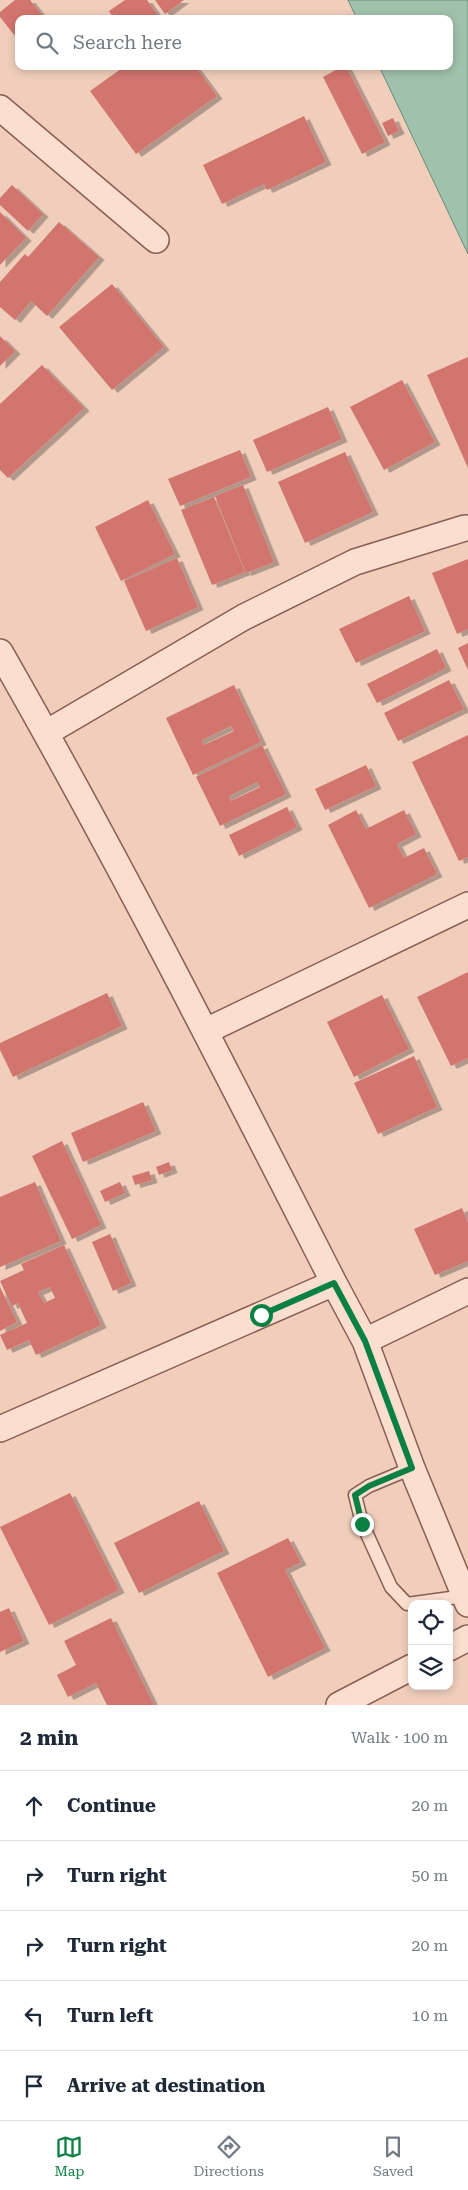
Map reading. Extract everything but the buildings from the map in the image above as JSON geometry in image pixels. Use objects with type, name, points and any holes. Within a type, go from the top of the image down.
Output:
[{"type":"street","points":[[0,108],[156,240]]},
{"type":"street","points":[[46,733],[244,617],[355,562],[465,528]]},
{"type":"street","points":[[0,652],[46,733],[206,1031],[365,1341],[412,1468],[466,1600]]},
{"type":"street","points":[[206,1031],[468,905]]},
{"type":"street","points":[[0,1429],[334,1283]]},
{"type":"street","points":[[365,1341],[468,1291]]},
{"type":"street","points":[[453,1646],[468,1638]]},
{"type":"street","points":[[339,1705],[408,1669]]},
{"type":"lane","points":[[412,1468],[369,1486],[355,1495],[362,1524],[391,1587],[407,1604],[466,1600]]},
{"type":"shaded area","points":[[348,0],[468,0],[468,254],[381,70],[453,70],[453,15],[355,15]]},
{"type":"route","points":[[261,1315],[334,1283],[365,1341],[412,1468],[369,1486],[355,1495],[362,1524]]}]
